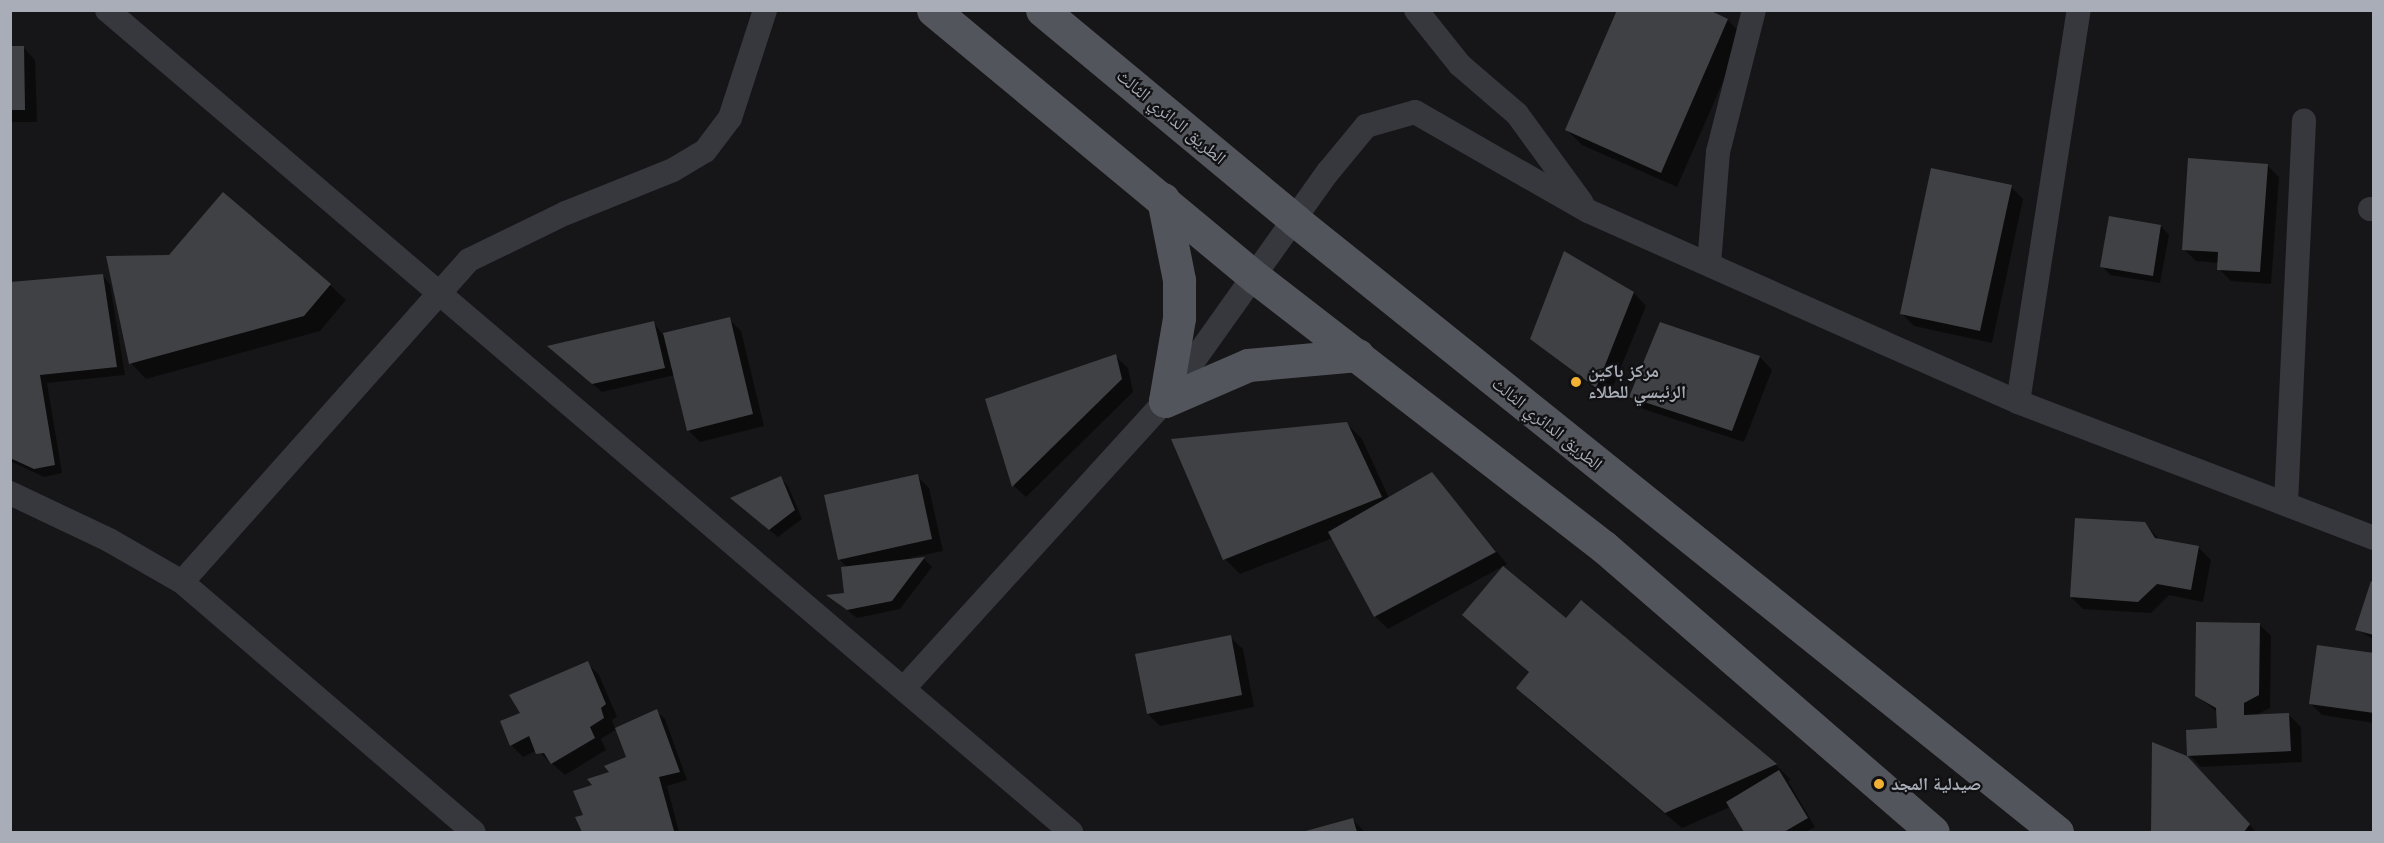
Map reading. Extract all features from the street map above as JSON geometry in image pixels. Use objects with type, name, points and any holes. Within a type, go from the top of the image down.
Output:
[{"type":"main road","points":[[933,10],[1256,278],[1604,547],[1933,832]]},
{"type":"main road","name":"الطريق الدائري الثالث","points":[[1042,10],[1296,221],[2057,832]]},
{"type":"main road","points":[[1163,199],[1179,280],[1179,318],[1165,401]]},
{"type":"main road","points":[[1165,401],[1248,364],[1358,355]]},
{"type":"street","points":[[107,10],[1071,832]]},
{"type":"street","points":[[182,582],[469,260],[567,213],[673,170],[705,151],[730,117],[765,10]]},
{"type":"street","points":[[1416,10],[1460,65],[1517,114],[1588,211]]},
{"type":"street","points":[[1709,264],[1718,152],[1754,10]]},
{"type":"street","points":[[2018,402],[2079,10]]},
{"type":"street","points":[[904,688],[1165,401],[1366,126],[1415,112],[1588,211],[2018,402],[2286,502],[2373,538]]},
{"type":"street","points":[[2286,502],[2304,120]]},
{"type":"street","points":[[10,494],[109,540],[182,582],[474,832]]},
{"type":"building","points":[[1617,10],[1709,10],[1728,19],[1661,173],[1565,130]]},
{"type":"building","points":[[10,46],[24,46],[25,110],[10,110]]},
{"type":"building","points":[[2188,158],[2268,164],[2260,272],[2217,270],[2218,252],[2182,250]]},
{"type":"building","points":[[1931,168],[2012,185],[1980,331],[1900,314]]},
{"type":"building","points":[[223,192],[331,284],[304,316],[129,364],[106,256],[169,255]]},
{"type":"building","points":[[2109,216],[2161,225],[2153,276],[2100,267]]},
{"type":"building","points":[[1564,251],[1634,292],[1596,388],[1530,339]]},
{"type":"building","points":[[103,274],[117,367],[40,375],[55,465],[34,469],[10,458],[10,282]]},
{"type":"building","points":[[730,317],[753,414],[687,431],[663,333]]},
{"type":"building","points":[[654,321],[665,368],[592,384],[547,346]]},
{"type":"building","points":[[1660,322],[1760,356],[1732,431],[1629,397]]},
{"type":"building","points":[[1116,354],[1122,379],[1012,487],[985,399]]},
{"type":"building","points":[[1347,422],[1382,497],[1223,560],[1171,439]]},
{"type":"building","points":[[1432,472],[1496,552],[1374,617],[1328,532]]},
{"type":"building","points":[[918,474],[932,539],[838,560],[824,495]]},
{"type":"building","points":[[781,476],[795,510],[769,530],[730,498]]},
{"type":"building","points":[[2075,518],[2145,522],[2155,538],[2199,546],[2191,590],[2157,584],[2138,602],[2070,597]]},
{"type":"building","points":[[925,557],[892,601],[847,610],[826,595],[844,593],[841,567]]},
{"type":"building","points":[[1503,566],[1566,618],[1581,600],[1777,764],[1665,813],[1516,688],[1529,672],[1462,615]]},
{"type":"building","points":[[2371,581],[2374,582],[2374,635],[2355,630]]},
{"type":"building","points":[[2196,622],[2260,623],[2259,695],[2244,703],[2244,715],[2289,713],[2291,751],[2187,756],[2186,730],[2217,728],[2216,708],[2195,696]]},
{"type":"building","points":[[1231,635],[1242,695],[1147,714],[1135,654]]},
{"type":"building","points":[[2317,645],[2374,653],[2374,713],[2309,704]]},
{"type":"building","points":[[588,661],[606,704],[601,708],[604,718],[590,727],[595,738],[551,764],[544,753],[536,754],[529,736],[510,746],[500,721],[520,713],[509,695]]},
{"type":"building","points":[[657,709],[680,772],[659,777],[674,831],[582,832],[575,817],[583,815],[573,791],[592,785],[587,779],[609,772],[604,766],[626,757],[615,728]]},
{"type":"building","points":[[2152,742],[2187,756],[2250,824],[2244,832],[2151,832]]},
{"type":"building","points":[[1779,770],[1808,818],[1784,832],[1744,832],[1726,802]]},
{"type":"building","points":[[1353,818],[1357,832],[1302,832]]},
{"type":"place","name":"مركز باكين الرئيسي للطلاء","points":[[1576,382]]},
{"type":"place","name":"صيدلية المجد","points":[[1879,784]]}]
